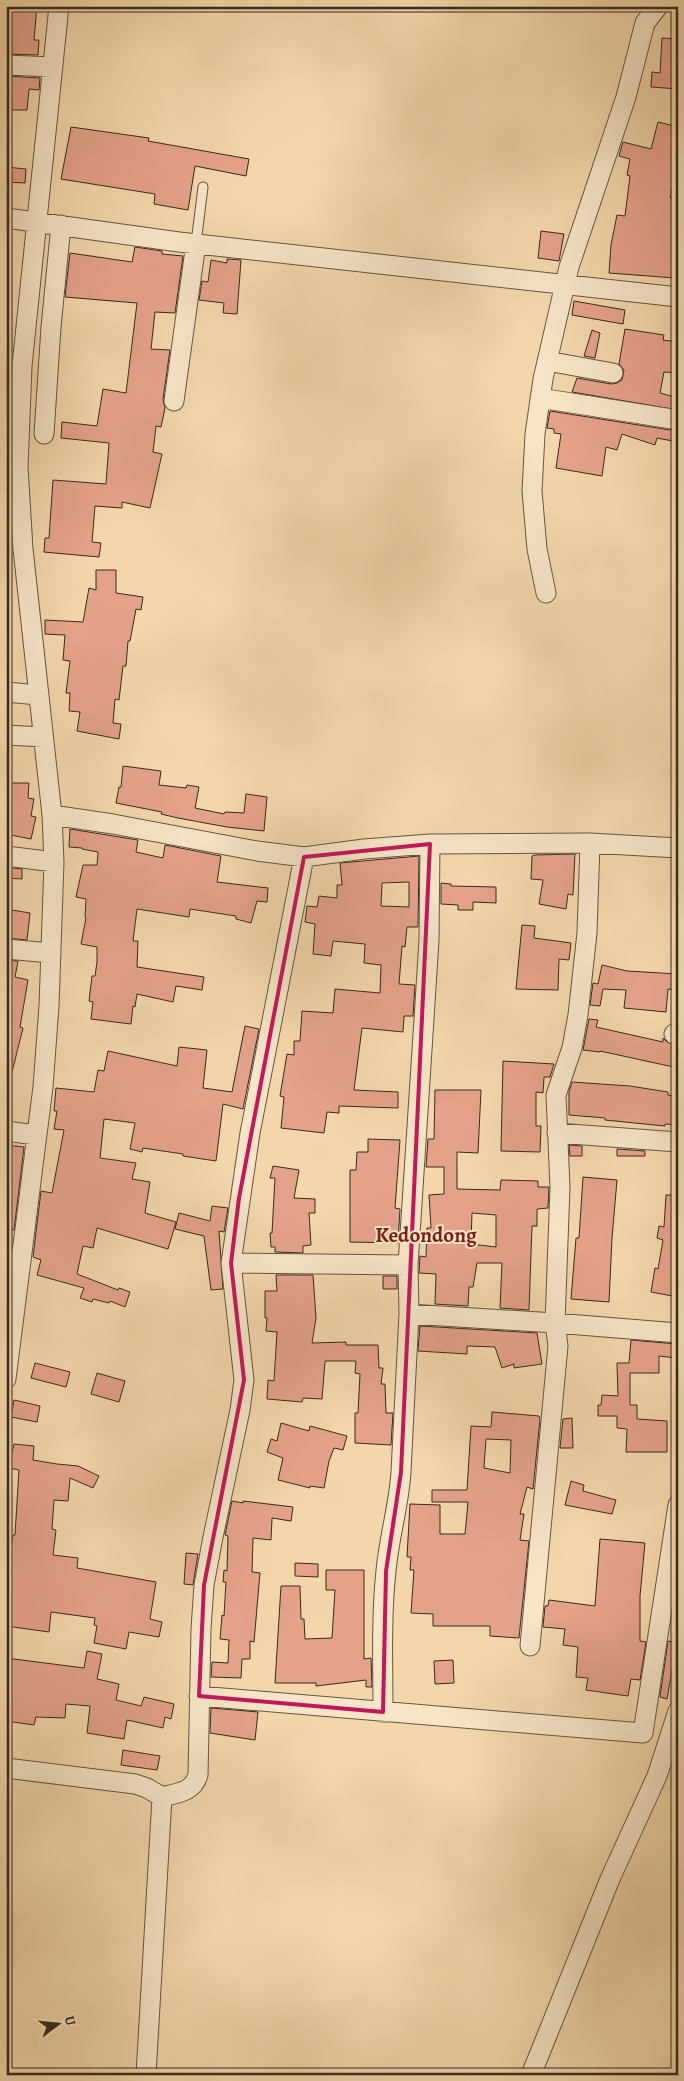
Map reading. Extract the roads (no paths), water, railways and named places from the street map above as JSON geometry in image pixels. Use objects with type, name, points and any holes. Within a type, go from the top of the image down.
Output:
[{"type":"street","points":[[6,1379],[43,1087],[54,862],[52,815],[23,549],[12,478],[25,331],[59,6]]},
{"type":"street","points":[[546,593],[537,550],[532,491],[535,434],[547,361],[564,284],[626,97],[645,23],[658,6]]},
{"type":"street","points":[[6,65],[53,67]]},
{"type":"street","points":[[6,218],[196,243],[678,297]]},
{"type":"street","points":[[44,434],[50,334],[61,225]]},
{"type":"street","points":[[174,401],[196,243]]},
{"type":"street","points":[[25,331],[50,334]]},
{"type":"street","points":[[547,361],[613,373]]},
{"type":"street","points":[[540,398],[672,419]]},
{"type":"street","points":[[19,404],[45,405]]},
{"type":"street","points":[[6,692],[38,695]]},
{"type":"street","points":[[6,735],[43,737]]},
{"type":"street","points":[[52,815],[113,824],[237,848],[304,856],[430,844],[590,843],[678,848]]},
{"type":"street","points":[[530,1646],[557,1376],[558,1346],[555,1323],[560,1206],[556,1095],[572,1048],[578,1015],[587,933],[590,843]]},
{"type":"street","points":[[383,1712],[384,1596],[390,1540],[400,1494],[409,1314],[408,1265],[429,940],[430,844]]},
{"type":"street","points":[[6,856],[54,862]]},
{"type":"street","points":[[6,1768],[134,1784],[166,1796],[190,1790],[195,1784],[198,1775],[199,1696],[204,1586],[240,1410],[244,1380],[231,1263],[250,1133],[304,856]]},
{"type":"street","points":[[6,949],[51,953]]},
{"type":"street","points":[[6,1131],[36,1135]]},
{"type":"street","points":[[557,1134],[678,1142]]},
{"type":"street","points":[[231,1263],[408,1265]]},
{"type":"street","points":[[409,1314],[678,1333]]},
{"type":"street","points":[[643,1733],[678,1505]]},
{"type":"street","points":[[199,1696],[643,1733],[669,1739]]},
{"type":"street","points":[[531,2075],[610,1879],[644,1805],[678,1711]]},
{"type":"street","points":[[146,2075],[166,1796]]},
{"type":"lane","points":[[196,243],[204,187]]},
{"type":"district","name":"Kedondong","points":[[426,1235]]}]
